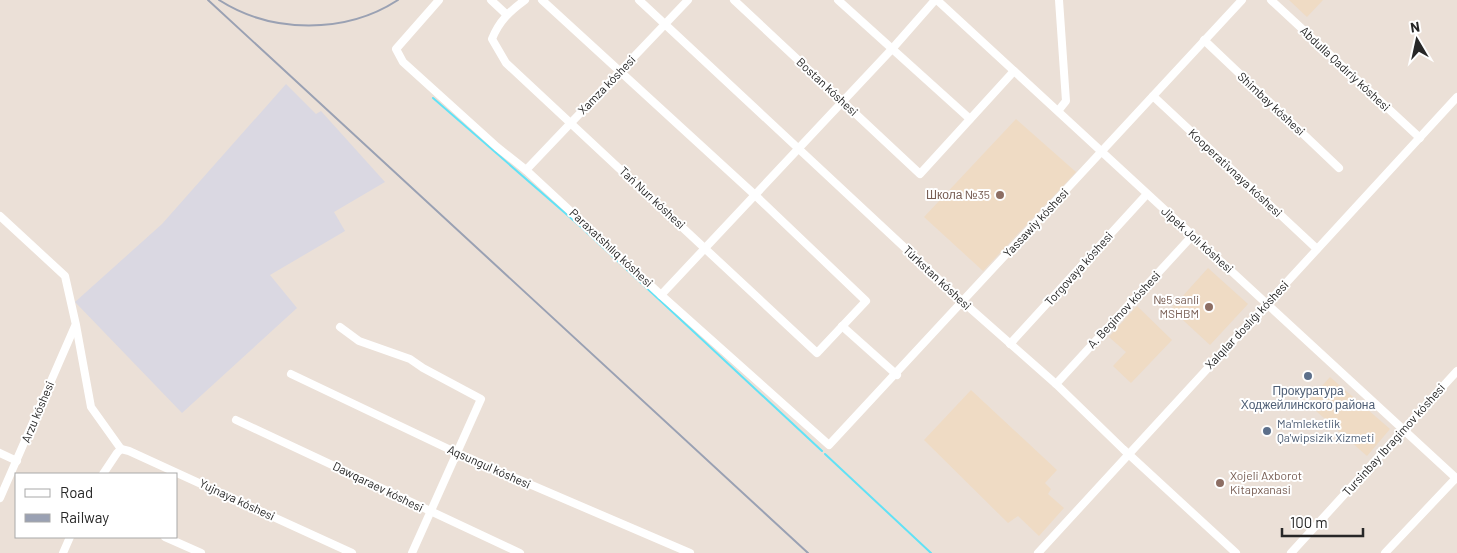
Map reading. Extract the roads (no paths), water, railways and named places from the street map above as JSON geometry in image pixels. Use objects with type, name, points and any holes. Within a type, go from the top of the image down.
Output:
[{"type":"street","name":"Paraxatshılıq kóshesi","points":[[439,0],[396,49],[403,62],[497,147],[526,170],[661,295],[829,445]]},
{"type":"street","points":[[491,0],[506,14],[525,0]]},
{"type":"street","points":[[542,0],[755,195],[866,301],[842,326],[896,375]]},
{"type":"street","name":"Túrkstan kóshesi","points":[[639,0],[963,302],[1056,384],[1128,454],[1236,553]]},
{"type":"street","name":"Xamza kóshesi","points":[[526,170],[688,0]]},
{"type":"street","name":"Bostan kóshesi","points":[[734,0],[920,174],[970,119]]},
{"type":"street","points":[[838,0],[970,119],[1014,71]]},
{"type":"street","points":[[661,295],[936,0]]},
{"type":"street","name":"Jipek Jolı kóshesi","points":[[936,0],[1457,478]]},
{"type":"street","points":[[1058,111],[1066,101],[1059,0]]},
{"type":"street","name":"Yassawiy kóshesi","points":[[829,445],[1242,0]]},
{"type":"street","name":"Abdulla Qadıriy kóshesi","points":[[1271,0],[1420,138]]},
{"type":"street","name":"Tań Nurı kóshesi","points":[[506,14],[495,30],[492,39],[506,63],[817,353],[842,326]]},
{"type":"street","name":"Shimbay kóshesi","points":[[1204,40],[1338,168]]},
{"type":"street","name":"Kooperativnaya kóshesi","points":[[1153,96],[1317,249]]},
{"type":"street","name":"Xalqılar doslıǵı kóshesi","points":[[1038,553],[1457,97]]},
{"type":"street","name":"Torgovaya kóshesi","points":[[1010,344],[1147,194]]},
{"type":"street","points":[[0,216],[65,276],[91,407],[121,449],[104,473]]},
{"type":"street","name":"A. Begimov kóshesi","points":[[1056,384],[1192,236]]},
{"type":"street","name":"Arzu kóshesi","points":[[0,498],[76,325]]},
{"type":"street","points":[[340,327],[359,341],[410,359],[481,399],[412,553]]},
{"type":"street","name":"Tursinbay Ibragimov kóshesi","points":[[1290,553],[1457,371]]},
{"type":"street","name":"Aqsungul kóshesi","points":[[291,374],[457,453],[690,553]]},
{"type":"street","name":"Dawqaraev kóshesi","points":[[236,420],[520,553]]},
{"type":"street","name":"Yujnaya kóshesi","points":[[121,449],[177,473]]},
{"type":"street","points":[[0,453],[17,460]]},
{"type":"street","name":"Yujnaya kóshesi","points":[[178,473],[352,553]]},
{"type":"street","points":[[1385,553],[1457,478]]},
{"type":"street","points":[[63,553],[70,538]]},
{"type":"street","points":[[167,538],[202,553]]},
{"type":"waterway","points":[[433,98],[580,226],[822,451]]},
{"type":"waterway","points":[[825,454],[931,553]]},
{"type":"railway","points":[[208,0],[808,553]]},
{"type":"railway","points":[[219,0],[240,11],[262,19],[285,24],[309,26],[356,19],[378,11],[398,0]]},
{"type":"place","name":"Школа №35","points":[[1000,195]]},
{"type":"place","name":"№5 sanli MSHBM","points":[[1209,307]]},
{"type":"place","name":"Прокуратура Ходжейлинского района","points":[[1308,376]]},
{"type":"place","name":"Ma'mleketlik Qa'wipsizik Xizmeti","points":[[1267,431]]},
{"type":"place","name":"Xojeli Axborot Kitapxanasi","points":[[1220,483]]}]
